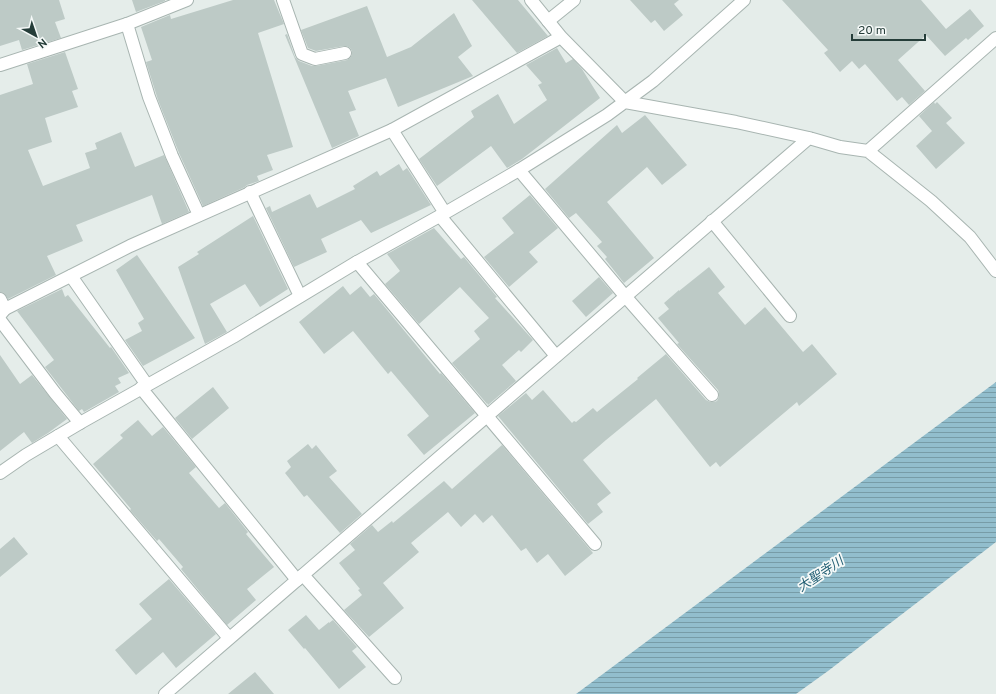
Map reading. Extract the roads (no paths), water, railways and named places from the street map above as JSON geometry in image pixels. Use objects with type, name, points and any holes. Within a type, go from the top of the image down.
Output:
[{"type":"street","points":[[0,65],[127,24],[188,0]]},
{"type":"street","points":[[283,0],[302,54],[315,58],[345,52]]},
{"type":"street","points":[[531,0],[561,37],[625,102],[736,122],[809,138],[840,147],[868,151],[931,201],[970,237],[996,271]]},
{"type":"street","points":[[548,21],[574,0]]},
{"type":"street","points":[[1,469],[233,337],[357,262],[443,215],[607,116],[653,81],[744,0]]},
{"type":"street","points":[[127,24],[149,97],[172,156],[199,215]]},
{"type":"street","points":[[80,423],[55,393],[1,310],[130,246],[392,130],[561,37]]},
{"type":"street","points":[[868,151],[996,38]]},
{"type":"street","points":[[392,130],[443,215],[556,356]]},
{"type":"street","points":[[165,694],[809,138]]},
{"type":"street","points":[[519,170],[625,296],[712,395]]},
{"type":"street","points":[[250,192],[300,296]]},
{"type":"street","points":[[712,221],[790,316]]},
{"type":"street","points":[[357,262],[596,544]]},
{"type":"street","points":[[71,276],[144,387],[300,578],[395,678]]},
{"type":"street","points":[[58,436],[230,638]]},
{"type":"water","name":"大聖寺川","points":[[996,382],[996,542],[828,671],[796,694],[576,694]]}]
